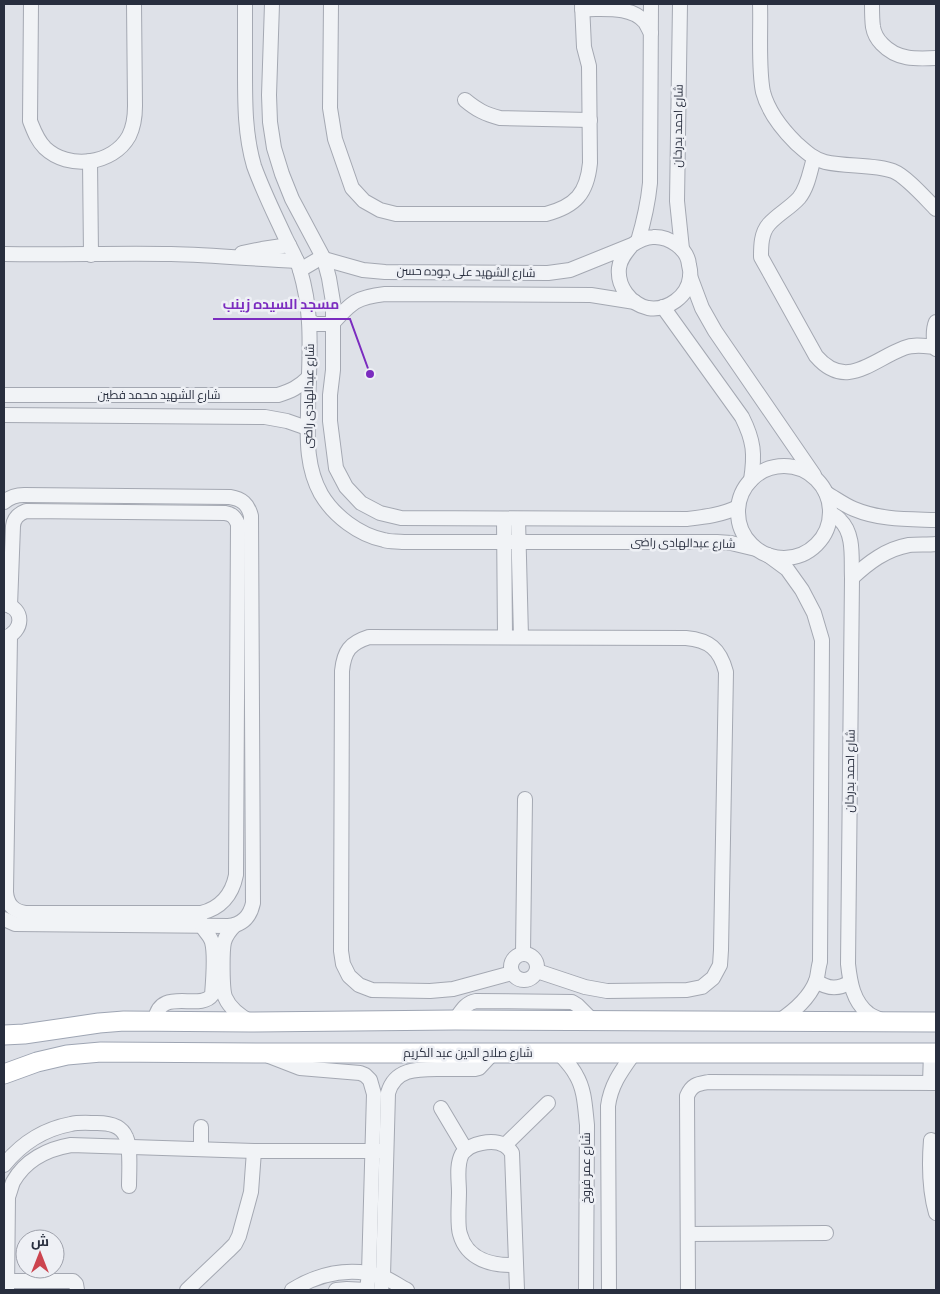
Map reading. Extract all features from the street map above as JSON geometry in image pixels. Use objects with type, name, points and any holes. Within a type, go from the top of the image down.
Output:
[{"type":"main road","points":[[4,1035],[124,1021],[936,1022]]},
{"type":"main road","points":[[694,1021],[694,1053]]},
{"type":"main road","name":"شارع صلاح الدين عبد الكريم","points":[[7,1070],[67,1055],[101,1052],[934,1053]]},
{"type":"street","points":[[31,4],[30,121],[36,136],[45,148],[59,157],[74,162],[90,161],[105,157],[119,149],[129,136],[134,122],[134,4]]},
{"type":"street","name":"شارع عبدالهادى راضى","points":[[245,4],[245,119],[248,142],[262,186],[298,266],[306,294],[310,353],[307,446],[314,480],[321,495],[333,511],[348,524],[365,534],[384,540],[403,542],[716,542],[744,545],[762,552]]},
{"type":"street","name":"شارع عبدالهادى راضى","points":[[272,4],[270,122],[274,148],[282,174],[292,198],[324,259],[329,278],[333,302],[333,370],[330,395],[330,421],[336,468],[346,487],[361,502],[380,513],[401,518],[687,519],[717,515],[738,507]]},
{"type":"street","points":[[331,4],[330,108],[335,139],[352,188],[364,202],[380,210],[396,214],[546,214],[560,210],[573,202],[583,191],[589,177],[590,163],[589,66],[584,47],[582,7],[622,10],[634,14],[644,22],[651,33]]},
{"type":"street","points":[[651,4],[650,183],[648,202],[644,222],[635,243],[623,255],[619,268],[620,281],[625,293],[634,302],[648,308],[663,307],[676,301],[686,290],[690,276]]},
{"type":"street","name":"شارع احمد بدرخان","points":[[680,4],[678,201],[682,249]]},
{"type":"street","points":[[760,4],[761,70],[764,93],[779,123],[791,137],[814,158],[894,172],[903,177],[936,209]]},
{"type":"street","points":[[872,4],[873,28],[879,41],[888,50],[900,57],[913,59],[936,58]]},
{"type":"street","points":[[465,100],[475,109],[487,115],[500,118],[590,120]]},
{"type":"street","points":[[814,158],[806,187],[800,197],[768,224],[761,246],[761,258],[816,356],[823,365],[833,370],[844,373],[859,370],[903,348],[911,346],[936,348],[934,330],[936,322]]},
{"type":"street","points":[[90,161],[91,255]]},
{"type":"street","points":[[635,243],[653,236],[669,240],[682,249],[689,262],[690,276],[702,308],[715,331],[823,488],[829,503],[830,513],[828,527],[821,540],[810,550],[789,558],[782,558],[762,552]]},
{"type":"street","name":"شارع الشهيد على جوده حسن","points":[[324,259],[363,270],[385,272],[548,273],[570,270],[635,243]]},
{"type":"street","points":[[230,256],[262,249],[289,246]]},
{"type":"street","points":[[4,254],[230,256],[298,266],[324,259]]},
{"type":"street","name":"شارع الشهيد على جوده حسن","points":[[332,324],[354,302],[369,295],[591,295],[634,302]]},
{"type":"street","points":[[663,307],[742,417],[749,432],[753,447],[754,464],[750,480],[742,492],[738,507],[738,519],[741,530],[748,541],[787,569],[802,590],[814,613],[822,640],[820,962],[816,981],[807,997],[794,1011],[779,1021]]},
{"type":"street","points":[[309,321],[316,324],[332,324]]},
{"type":"street","name":"شارع الشهيد محمد فطين","points":[[4,395],[278,395],[300,386],[308,378]]},
{"type":"street","name":"شارع الشهيد محمد فطين","points":[[4,415],[264,417],[286,421],[307,428]]},
{"type":"street","points":[[750,480],[763,471],[778,466],[793,467],[807,472],[823,488],[852,508],[875,516],[936,520]]},
{"type":"street","points":[[314,480],[336,468]]},
{"type":"street","points":[[4,502],[16,495],[236,498],[242,501],[250,510],[253,903],[248,917],[235,926],[227,936],[223,948],[223,989],[225,998],[233,1009],[251,1022]]},
{"type":"street","points":[[110,495],[110,512]]},
{"type":"street","points":[[140,496],[140,512]]},
{"type":"street","points":[[4,919],[15,924],[201,920],[225,900],[231,892],[235,884],[236,875],[238,524],[233,516],[225,513],[26,511],[16,516],[13,526],[7,605],[18,613],[19,623],[18,628],[7,637],[5,827],[7,898],[9,904],[19,912],[201,920],[235,926]]},
{"type":"street","name":"شارع احمد بدرخان","points":[[830,513],[840,519],[847,528],[851,540],[848,964],[850,982],[857,999],[868,1013],[884,1022]]},
{"type":"street","points":[[505,637],[504,542],[511,519]]},
{"type":"street","points":[[511,519],[518,542],[521,637]]},
{"type":"street","points":[[852,578],[882,554],[908,545],[936,544]]},
{"type":"street","points":[[369,637],[505,637],[697,639],[717,651],[723,661],[726,672],[720,965],[713,978],[702,987],[687,990],[607,991],[585,988],[534,974],[525,980],[514,976],[430,992],[372,990],[359,985],[349,976],[343,964],[341,951],[343,659],[349,648],[358,641],[369,637]]},
{"type":"street","points":[[237,738],[252,738]]},
{"type":"street","points":[[523,954],[525,799]]},
{"type":"street","points":[[155,1022],[157,1012],[167,1003],[174,1001],[205,1001],[212,995],[213,947],[210,935],[201,920]]},
{"type":"street","points":[[517,1001],[514,976],[510,968],[511,962],[518,955],[523,954],[532,956],[537,966],[534,974],[532,1001]]},
{"type":"street","points":[[816,981],[822,986],[829,988],[844,986],[850,982]]},
{"type":"street","points":[[210,998],[219,1003],[225,998]]},
{"type":"street","points":[[455,1020],[466,1005],[471,1002],[532,1001],[572,1002],[593,1021]]},
{"type":"street","points":[[261,1053],[300,1068],[360,1073],[370,1080],[374,1094],[380,1151],[378,1280],[367,1290],[347,1288],[336,1290]]},
{"type":"street","points":[[380,1151],[388,1093],[394,1080],[410,1070],[479,1068],[493,1053]]},
{"type":"street","name":"شارع عمر فروخ","points":[[559,1053],[576,1075],[584,1092],[586,1114],[586,1290]]},
{"type":"street","name":"شارع عمر فروخ","points":[[609,1290],[608,1113],[610,1094],[619,1075],[634,1053]]},
{"type":"street","points":[[688,1290],[687,1096],[690,1089],[697,1084],[709,1082],[933,1083],[934,1053]]},
{"type":"street","points":[[505,1145],[548,1103]]},
{"type":"street","points":[[441,1108],[466,1150]]},
{"type":"street","points":[[586,1114],[608,1113]]},
{"type":"street","points":[[4,1165],[12,1154],[30,1140],[50,1129],[72,1123],[109,1123],[119,1127],[126,1136],[129,1147],[129,1186]]},
{"type":"street","points":[[201,1127],[201,1149]]},
{"type":"street","points":[[931,1140],[930,1184],[936,1214]]},
{"type":"street","points":[[516,1265],[496,1264],[478,1258],[467,1248],[459,1233],[459,1166],[462,1155],[470,1146],[500,1143],[509,1149],[512,1158],[517,1290]]},
{"type":"street","points":[[77,1290],[73,1280],[6,1284],[8,1197],[13,1182],[22,1170],[44,1153],[71,1145],[254,1151],[380,1151]]},
{"type":"street","points":[[186,1290],[235,1244],[239,1236],[251,1192],[254,1151]]},
{"type":"street","points":[[688,1234],[826,1233]]},
{"type":"street","points":[[292,1290],[306,1281],[327,1274],[348,1271],[407,1290]]},
{"type":"place","name":"مسجد السيده زينب","points":[[370,374]]}]
